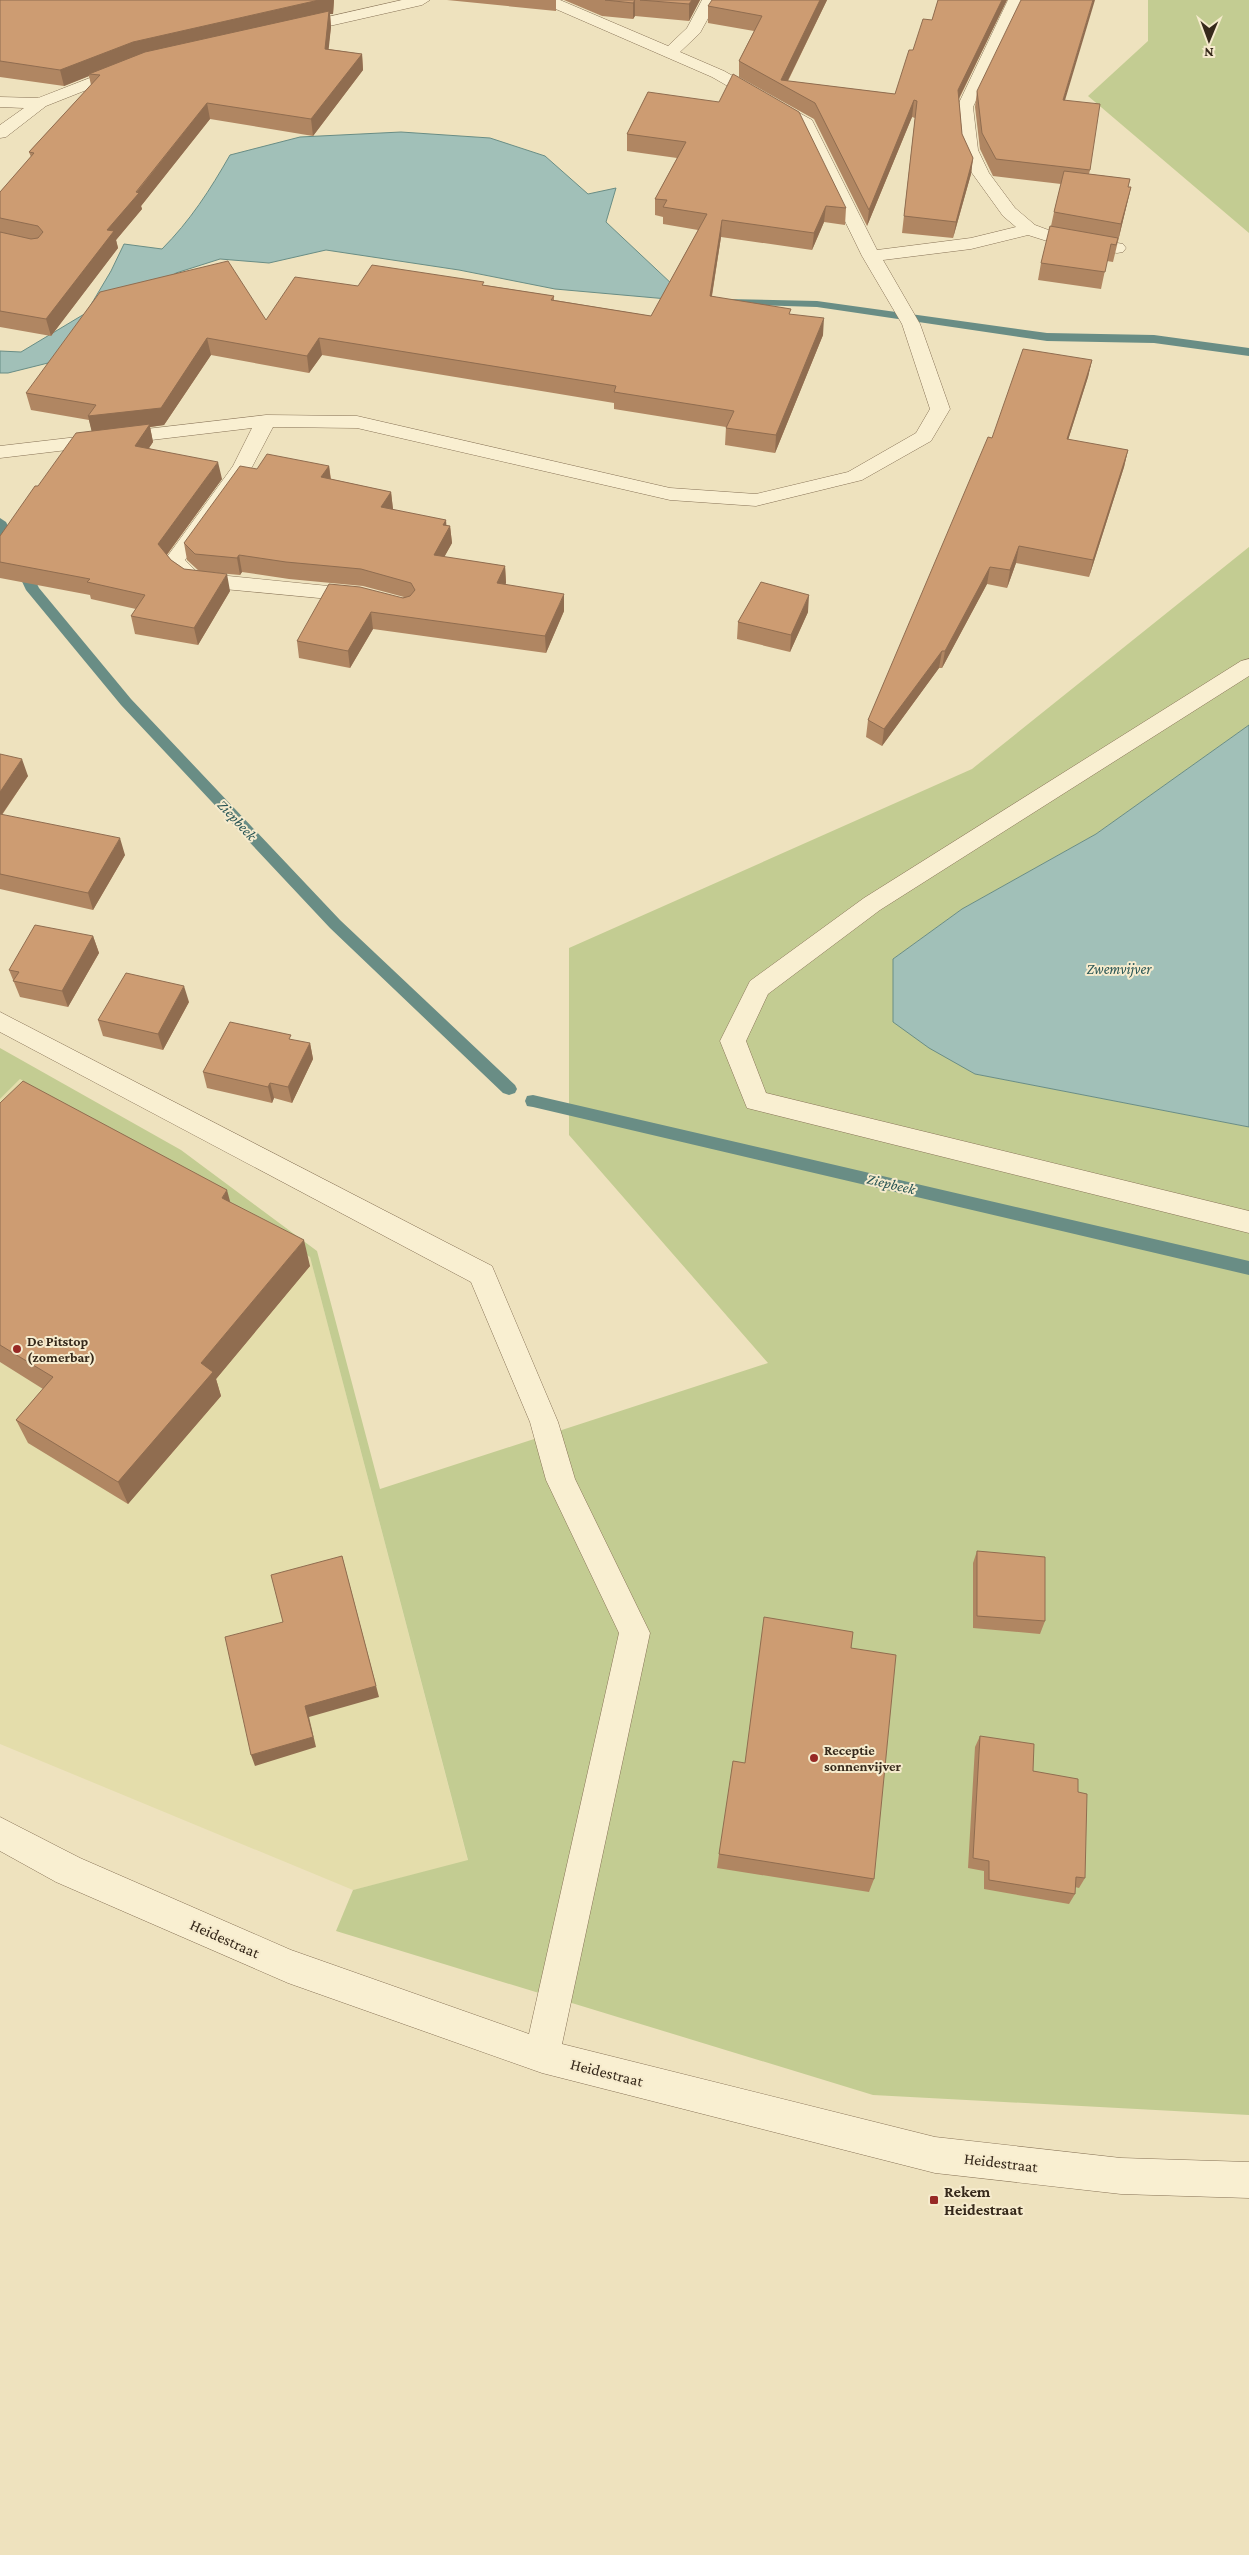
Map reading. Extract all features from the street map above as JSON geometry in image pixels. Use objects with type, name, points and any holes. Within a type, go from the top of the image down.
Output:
[{"type":"street","points":[[278,33],[422,0]]},
{"type":"street","points":[[0,452],[266,421],[358,422],[670,494],[756,500],[855,476],[924,437],[940,409],[911,324],[871,256],[806,124],[718,74],[547,0]]},
{"type":"street","points":[[670,53],[694,30],[710,0]]},
{"type":"street","points":[[1016,0],[965,106],[970,150],[981,173],[1009,212],[1028,229],[1047,236],[1117,248]]},
{"type":"street","points":[[0,133],[40,103],[143,63]]},
{"type":"street","points":[[0,102],[40,103]]},
{"type":"street","points":[[871,256],[951,246],[1013,235],[1028,229]]},
{"type":"street","points":[[266,421],[242,466],[174,561],[192,579],[363,595],[380,600]]},
{"type":"street","points":[[1249,666],[872,904],[759,988],[733,1041],[756,1102],[1249,1222]]},
{"type":"street","points":[[0,1021],[482,1274],[544,1422],[561,1480],[635,1633],[542,2056]]},
{"type":"street","name":"Heidestraat","points":[[0,1833],[68,1870],[288,1966],[542,2056],[935,2155],[1121,2176],[1249,2180]]},
{"type":"shaded area","points":[[20,1079],[310,1257],[468,1861],[353,1890],[0,1744],[0,1099]]},
{"type":"green space","points":[[1148,0],[1249,0],[1249,233],[1088,96],[1148,41]]},
{"type":"green space","points":[[1249,547],[1249,725],[1096,834],[962,909],[893,959],[893,1022],[975,1074],[1249,1127],[1249,2115],[873,2095],[336,1931],[353,1890],[468,1860],[310,1257],[20,1079],[0,1099],[0,1048],[181,1150],[317,1251],[380,1489],[768,1363],[569,1135],[569,948],[972,769]]},
{"type":"water","points":[[401,132],[490,138],[545,156],[588,194],[616,188],[606,222],[690,301],[555,289],[459,270],[326,250],[269,263],[220,259],[176,273],[138,298],[68,358],[8,373],[0,373],[0,351],[21,352],[86,313],[111,271],[124,244],[162,249],[199,205],[230,155],[300,137]]},
{"type":"water","name":"Zwemvijver","points":[[1249,725],[1249,1127],[975,1074],[929,1048],[893,1022],[893,959],[962,909],[1096,834]]},
{"type":"building","points":[[0,0],[319,0],[133,42],[60,70],[0,61]]},
{"type":"building","points":[[605,0],[635,0],[633,3]]},
{"type":"building","points":[[640,0],[692,0],[689,4]]},
{"type":"building","points":[[712,0],[820,0],[781,80],[895,94],[909,50],[913,50],[923,19],[932,20],[938,0],[1002,0],[958,90],[962,134],[973,158],[956,222],[904,216],[917,101],[914,100],[869,210],[815,103],[739,61],[762,16],[708,6]]},
{"type":"building","points":[[1021,0],[1093,0],[1063,100],[1100,104],[1090,170],[996,159],[982,133],[977,91]]},
{"type":"building","points":[[329,11],[325,49],[362,54],[311,119],[207,103],[136,192],[139,193],[107,230],[114,231],[46,319],[0,311],[0,232],[31,239],[38,238],[43,232],[38,226],[0,218],[0,192],[34,153],[29,152],[100,75],[89,74],[145,52]]},
{"type":"building","points":[[733,74],[799,112],[846,208],[826,206],[814,233],[722,220],[710,296],[791,309],[789,314],[824,318],[776,435],[726,428],[734,411],[614,392],[616,386],[319,338],[307,356],[207,338],[161,408],[88,416],[96,405],[26,393],[100,292],[228,261],[266,320],[295,277],[358,286],[372,265],[484,282],[482,285],[554,296],[551,300],[651,316],[707,214],[663,207],[667,200],[655,199],[686,142],[627,134],[648,92],[719,102]]},
{"type":"building","points":[[1064,171],[1130,179],[1128,187],[1131,187],[1121,224],[1054,212]]},
{"type":"building","points":[[1050,226],[1118,238],[1116,245],[1111,244],[1105,272],[1041,263]]},
{"type":"building","points":[[1023,349],[1092,360],[1067,439],[1128,450],[1093,560],[1019,546],[1010,570],[990,567],[945,651],[942,651],[884,729],[868,720],[988,437],[992,438]]},
{"type":"building","points":[[150,424],[135,446],[218,462],[158,544],[171,560],[184,569],[227,574],[194,628],[131,616],[145,595],[87,582],[90,579],[0,562],[0,536],[35,486],[38,486],[76,433]]},
{"type":"building","points":[[267,454],[329,466],[321,477],[391,492],[381,507],[446,520],[443,525],[450,526],[434,555],[505,566],[497,583],[564,594],[545,636],[371,612],[348,651],[297,641],[329,584],[360,587],[403,598],[410,596],[415,590],[411,583],[361,569],[286,562],[239,555],[237,558],[195,554],[184,543],[240,466],[257,469]]},
{"type":"building","points":[[761,582],[809,595],[791,635],[738,622]]},
{"type":"building","points":[[0,754],[22,759],[0,792]]},
{"type":"building","points":[[0,814],[120,838],[88,893],[0,874]]},
{"type":"building","points":[[35,925],[93,936],[62,991],[13,981],[19,972],[9,970]]},
{"type":"building","points":[[126,973],[184,986],[158,1034],[98,1020]]},
{"type":"building","points":[[230,1022],[291,1035],[289,1039],[310,1043],[288,1087],[270,1083],[268,1087],[203,1072]]},
{"type":"building","points":[[23,1081],[227,1190],[222,1198],[304,1240],[201,1363],[213,1372],[118,1482],[16,1420],[53,1377],[0,1345],[0,1103]]},
{"type":"building","points":[[977,1551],[1045,1557],[1045,1621],[977,1616]]},
{"type":"building","points":[[342,1556],[376,1686],[305,1706],[313,1737],[251,1755],[225,1637],[283,1622],[271,1575]]},
{"type":"building","name":"Receptie sonnenvijver","points":[[764,1617],[853,1632],[851,1648],[896,1655],[874,1879],[719,1854],[733,1761],[745,1763]]},
{"type":"building","points":[[980,1736],[1034,1744],[1033,1771],[1078,1779],[1078,1792],[1087,1794],[1085,1878],[1076,1877],[1075,1894],[989,1880],[989,1861],[973,1858]]},
{"type":"waterway","points":[[726,302],[817,304],[1047,337],[1154,339],[1249,352]]},
{"type":"waterway","name":"Ziepbeek","points":[[0,522],[33,590],[126,702],[335,924],[509,1089]]},
{"type":"waterway","name":"Ziepbeek","points":[[533,1101],[1249,1268]]},
{"type":"place","name":"De Pitstop (zomerbar)","points":[[17,1349]]},
{"type":"place","name":"Receptie sonnenvijver","points":[[814,1758]]},
{"type":"place","name":"Rekem Heidestraat","points":[[934,2200]]}]
